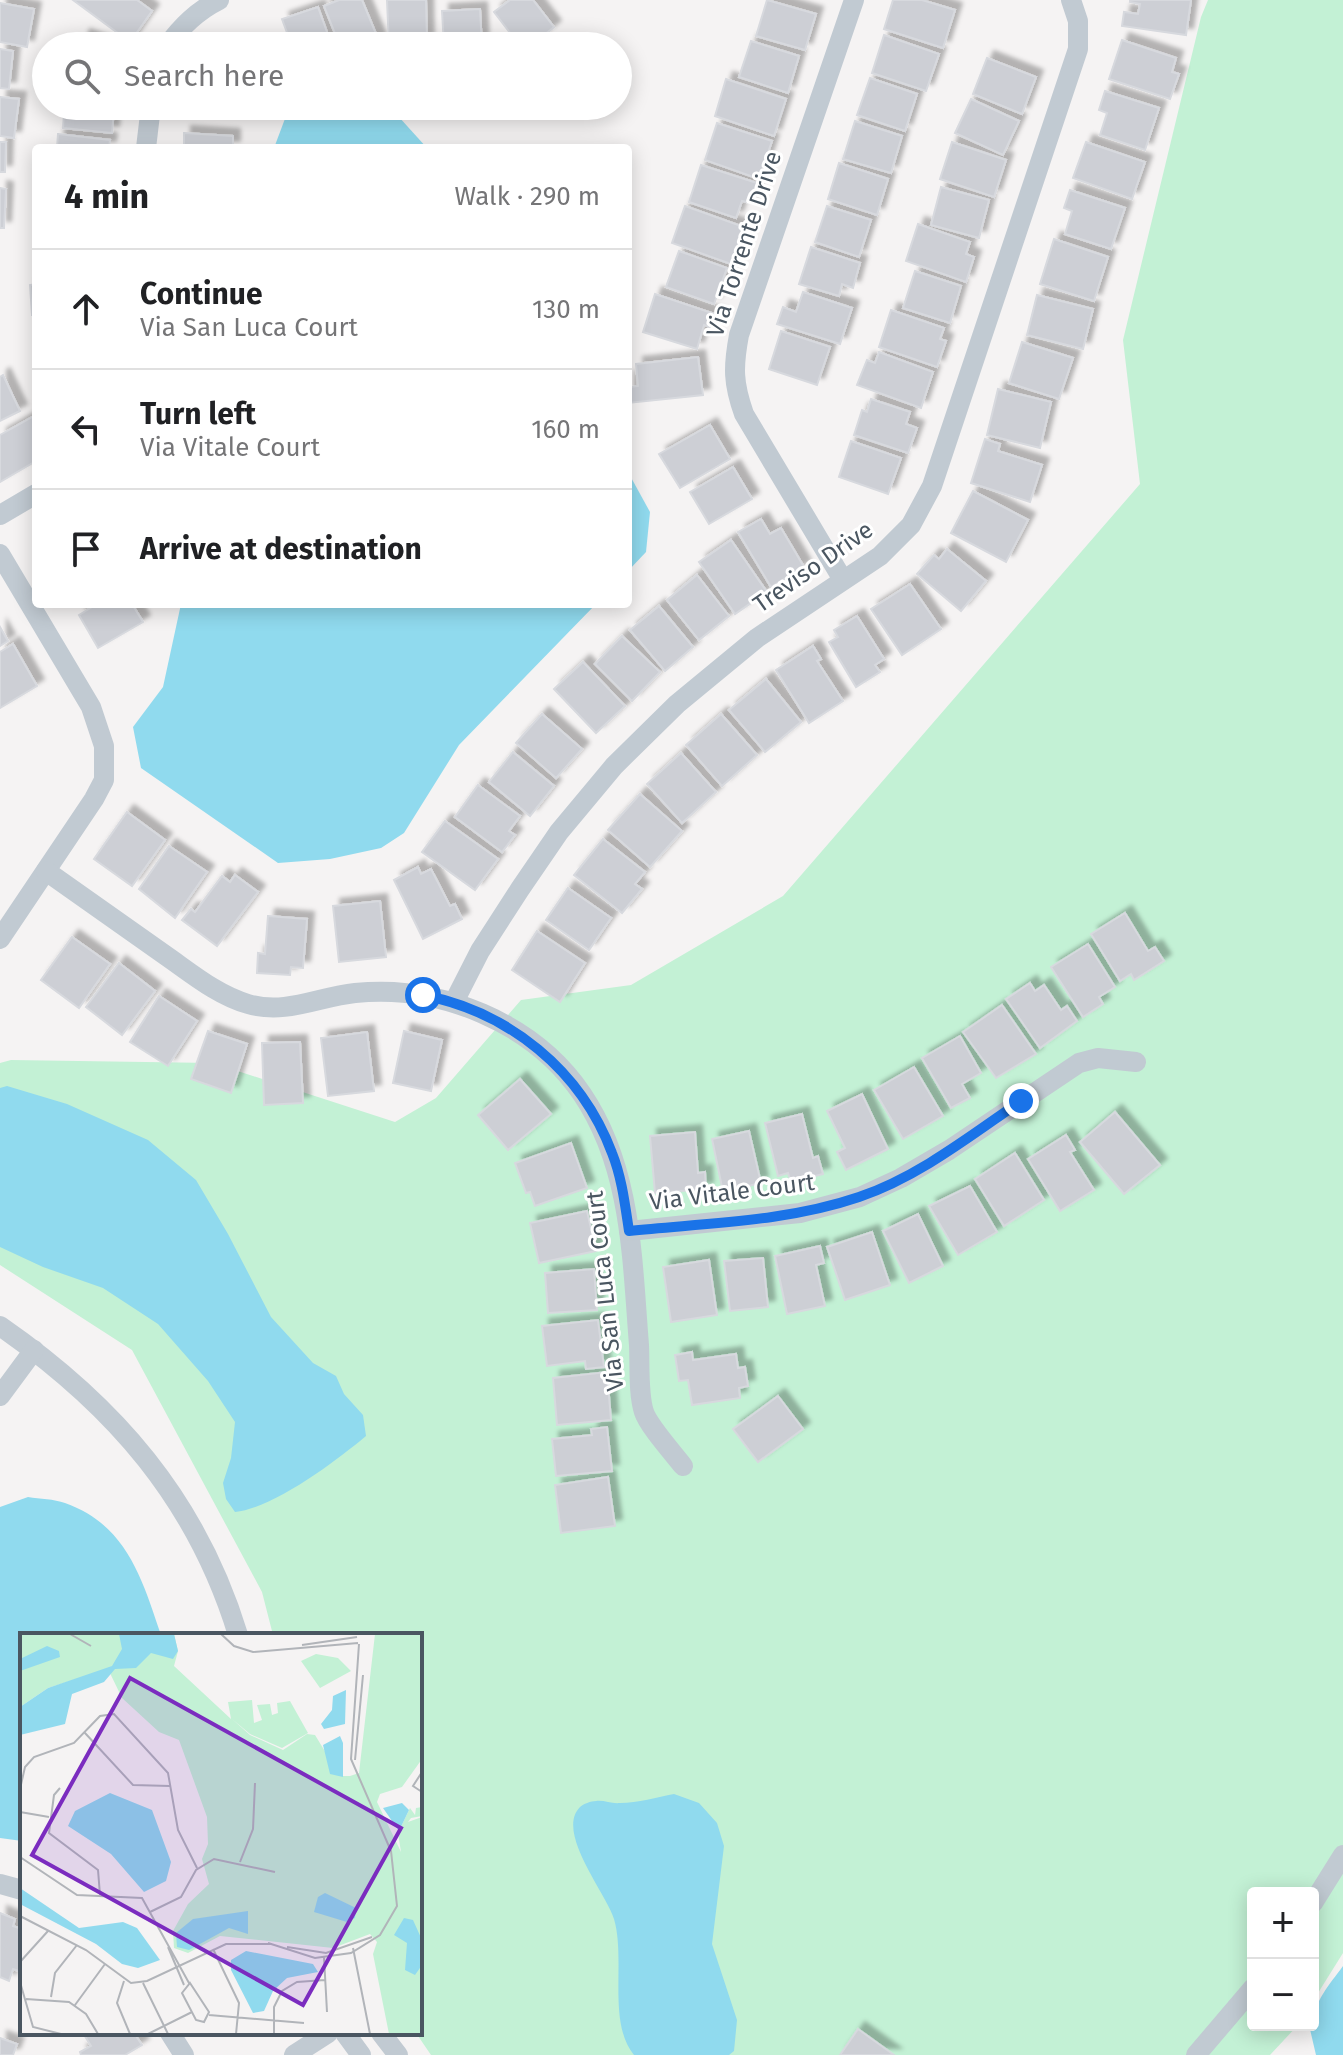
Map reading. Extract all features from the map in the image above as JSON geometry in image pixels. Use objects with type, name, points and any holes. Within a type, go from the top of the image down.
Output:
[{"type":"street","points":[[178,32],[204,7],[219,0]]},
{"type":"street","name":"Via Torrente Drive","points":[[843,580],[744,414],[734,387],[734,362],[739,335],[854,0]]},
{"type":"street","name":"Treviso Drive","points":[[454,1002],[480,951],[520,889],[559,832],[614,766],[677,704],[757,638],[880,556],[911,525],[932,486],[1078,49],[1078,21],[1071,0]]},
{"type":"street","points":[[146,144],[149,120]]},
{"type":"street","points":[[0,515],[32,496]]},
{"type":"street","points":[[0,554],[32,608]]},
{"type":"street","points":[[0,939],[104,780],[104,746],[91,707],[32,608]]},
{"type":"street","name":"Via San Luca Court","points":[[46,871],[207,983],[249,1004],[289,1008],[352,994],[423,995],[454,1002],[514,1030],[559,1067],[581,1093],[613,1154],[629,1231],[644,1412],[683,1466]]},
{"type":"street","name":"Via Vitale Court","points":[[629,1231],[800,1213],[860,1197],[949,1150],[1079,1063],[1098,1058],[1136,1062]]},
{"type":"street","points":[[0,1326],[83,1389],[109,1414],[157,1471],[215,1571],[237,1633]]},
{"type":"street","points":[[0,1396],[34,1350]]},
{"type":"street","points":[[1319,1893],[1343,1855]]},
{"type":"street","points":[[0,1884],[20,1889]]},
{"type":"street","points":[[1196,2055],[1247,1995]]},
{"type":"street","points":[[171,2035],[184,2055]]},
{"type":"street","points":[[294,2055],[325,2035]]},
{"type":"street","points":[[346,2035],[361,2055]]},
{"type":"street","points":[[383,2035],[398,2055]]},
{"type":"green space","points":[[1208,0],[1343,0],[1343,1953],[1319,1991],[1319,1887],[1247,1887],[1247,2031],[1292,2031],[1270,2055],[431,2055],[417,2035],[422,2035],[422,1633],[272,1633],[262,1592],[132,1350],[0,1265],[0,1063],[11,1060],[213,1063],[395,1122],[436,1098],[521,1000],[631,985],[783,896],[1140,484],[1123,340],[1201,17]]},
{"type":"water","points":[[284,120],[402,120],[423,144],[276,144]]},
{"type":"water","points":[[632,479],[650,512],[646,552],[632,567]]},
{"type":"water","points":[[180,608],[592,608],[459,745],[404,833],[381,848],[330,859],[278,863],[141,768],[133,727],[163,687]]},
{"type":"water","points":[[7,1086],[67,1104],[148,1140],[196,1180],[271,1317],[313,1363],[336,1376],[344,1394],[363,1415],[366,1436],[286,1493],[251,1509],[235,1512],[226,1499],[223,1483],[231,1458],[235,1422],[208,1381],[158,1324],[103,1288],[43,1267],[0,1247],[0,1088]]},
{"type":"water","points":[[28,1497],[61,1502],[103,1525],[118,1540],[139,1574],[160,1633],[20,1633],[20,1841],[0,1838],[0,1507]]},
{"type":"water","points":[[674,1794],[699,1803],[717,1823],[724,1846],[712,1944],[737,2020],[734,2051],[729,2055],[634,2055],[621,2026],[614,1919],[585,1863],[574,1831],[574,1818],[580,1807],[587,1803],[627,1803]]},
{"type":"water","points":[[1343,1966],[1343,2055],[1316,2055],[1310,2031],[1319,2031],[1319,2001]]},
{"type":"building","points":[[73,0],[137,0],[152,11],[137,32],[116,32]]},
{"type":"building","points":[[339,0],[362,0],[375,32],[334,32],[324,6]]},
{"type":"building","points":[[387,0],[426,0],[427,32],[388,32]]},
{"type":"building","points":[[510,0],[533,0],[554,27],[548,32],[509,32],[494,12]]},
{"type":"building","points":[[767,0],[816,14],[805,50],[756,36]]},
{"type":"building","points":[[893,0],[922,0],[955,10],[943,48],[884,29]]},
{"type":"building","points":[[1130,0],[1191,0],[1186,35],[1122,26],[1124,12],[1138,14],[1140,4]]},
{"type":"building","points":[[0,3],[34,9],[27,47],[0,42]]},
{"type":"building","points":[[318,7],[327,32],[287,32],[282,19]]},
{"type":"building","points":[[480,9],[481,32],[443,32],[442,11]]},
{"type":"building","points":[[884,35],[939,54],[926,91],[872,73]]},
{"type":"building","points":[[1122,40],[1176,58],[1172,72],[1179,74],[1170,99],[1109,79]]},
{"type":"building","points":[[751,41],[799,56],[788,93],[739,77]]},
{"type":"building","points":[[0,49],[13,51],[9,89],[0,88]]},
{"type":"building","points":[[987,58],[1036,77],[1022,114],[973,94]]},
{"type":"building","points":[[870,78],[917,94],[905,131],[857,115]]},
{"type":"building","points":[[726,79],[786,99],[774,136],[715,116]]},
{"type":"building","points":[[1105,91],[1159,108],[1145,150],[1100,135],[1107,113],[1099,110]]},
{"type":"building","points":[[0,97],[19,99],[14,138],[0,136]]},
{"type":"building","points":[[971,99],[1019,121],[1003,155],[955,133]]},
{"type":"building","points":[[64,120],[113,120],[112,133],[63,128]]},
{"type":"building","points":[[855,121],[902,136],[891,173],[843,159]]},
{"type":"building","points":[[717,123],[772,141],[759,179],[705,160]]},
{"type":"building","points":[[184,133],[233,136],[233,144],[184,144]]},
{"type":"building","points":[[58,134],[110,140],[110,144],[57,144]]},
{"type":"building","points":[[0,142],[6,142],[5,172],[0,172]]},
{"type":"building","points":[[952,142],[1006,160],[994,197],[940,179]]},
{"type":"building","points":[[1086,142],[1145,162],[1132,199],[1073,178]]},
{"type":"building","points":[[839,163],[888,179],[877,215],[828,199]]},
{"type":"building","points":[[701,165],[757,183],[751,203],[742,201],[736,218],[689,202]]},
{"type":"building","points":[[941,187],[989,200],[979,238],[931,225]]},
{"type":"building","points":[[0,188],[6,189],[4,228],[0,228]]},
{"type":"building","points":[[1070,190],[1125,208],[1111,249],[1065,234],[1072,211],[1064,208]]},
{"type":"building","points":[[685,206],[744,227],[731,264],[672,243]]},
{"type":"building","points":[[827,206],[871,220],[859,257],[815,242]]},
{"type":"building","points":[[918,224],[970,242],[966,254],[974,257],[966,282],[906,261]]},
{"type":"building","points":[[1054,239],[1108,257],[1094,301],[1040,284]]},
{"type":"building","points":[[811,247],[860,263],[853,288],[842,284],[839,296],[799,284]]},
{"type":"building","points":[[679,251],[727,268],[714,304],[666,287]]},
{"type":"building","points":[[915,271],[961,286],[950,323],[903,308]]},
{"type":"building","points":[[803,292],[852,308],[840,344],[777,324],[783,307],[796,312]]},
{"type":"building","points":[[655,294],[718,315],[713,328],[704,325],[697,349],[643,332]]},
{"type":"building","points":[[1037,295],[1093,309],[1083,349],[1027,335]]},
{"type":"building","points":[[891,310],[944,328],[940,339],[946,341],[937,367],[879,347]]},
{"type":"building","points":[[781,331],[830,347],[817,385],[769,369]]},
{"type":"building","points":[[1022,342],[1073,358],[1059,399],[1009,383]]},
{"type":"building","points":[[879,352],[933,372],[921,408],[857,385],[867,360],[875,363]]},
{"type":"building","points":[[698,357],[703,395],[632,403],[632,387],[638,386],[636,364]]},
{"type":"building","points":[[3,375],[20,411],[0,421],[0,377]]},
{"type":"building","points":[[998,389],[1051,402],[1040,448],[987,435]]},
{"type":"building","points":[[871,399],[910,412],[906,424],[917,428],[908,453],[854,435],[862,410],[867,412]]},
{"type":"building","points":[[32,417],[32,463],[0,482],[0,435]]},
{"type":"building","points":[[710,425],[730,459],[680,488],[659,454]]},
{"type":"building","points":[[985,439],[1000,444],[998,451],[1042,465],[1030,502],[971,483]]},
{"type":"building","points":[[851,441],[901,458],[888,494],[839,477]]},
{"type":"building","points":[[733,467],[752,499],[709,524],[690,492]]},
{"type":"building","points":[[973,491],[1028,520],[1006,562],[951,533]]},
{"type":"building","points":[[761,519],[770,534],[781,528],[804,567],[771,587],[738,532]]},
{"type":"building","points":[[731,540],[767,592],[735,614],[699,562]]},
{"type":"building","points":[[947,549],[986,581],[961,611],[917,574],[934,555],[939,559]]},
{"type":"building","points":[[697,575],[729,616],[699,640],[667,600]]},
{"type":"building","points":[[910,584],[941,629],[902,655],[871,609]]},
{"type":"building","points":[[659,606],[693,647],[665,671],[630,630]]},
{"type":"building","points":[[90,608],[134,608],[143,622],[98,648],[79,615]]},
{"type":"building","points":[[857,616],[884,659],[875,665],[880,672],[856,687],[829,642],[838,637],[834,630]]},
{"type":"building","points":[[0,627],[8,641],[0,646]]},
{"type":"building","points":[[622,636],[660,672],[632,701],[595,664]]},
{"type":"building","points":[[13,644],[37,686],[0,708],[0,652]]},
{"type":"building","points":[[813,646],[821,659],[817,661],[843,701],[809,723],[776,670]]},
{"type":"building","points":[[583,662],[625,706],[596,733],[554,689]]},
{"type":"building","points":[[766,679],[801,722],[765,752],[729,710]]},
{"type":"building","points":[[542,714],[582,749],[556,778],[516,743]]},
{"type":"building","points":[[721,714],[757,755],[722,786],[686,745]]},
{"type":"building","points":[[513,752],[554,786],[530,816],[489,782]]},
{"type":"building","points":[[681,753],[716,792],[682,823],[647,784]]},
{"type":"building","points":[[478,785],[520,816],[509,831],[515,835],[502,852],[455,817]]},
{"type":"building","points":[[640,794],[682,831],[650,867],[608,830]]},
{"type":"building","points":[[127,812],[165,840],[132,886],[94,859]]},
{"type":"building","points":[[445,821],[498,859],[475,890],[422,852]]},
{"type":"building","points":[[603,839],[645,872],[635,884],[642,889],[622,913],[574,875]]},
{"type":"building","points":[[169,846],[207,872],[175,918],[139,889]]},
{"type":"building","points":[[418,867],[421,874],[431,869],[450,906],[455,904],[462,919],[423,939],[394,880]]},
{"type":"building","points":[[235,875],[258,892],[217,946],[182,920],[191,909],[195,912],[222,876],[230,882]]},
{"type":"building","points":[[568,888],[611,918],[589,950],[546,920]]},
{"type":"building","points":[[380,901],[386,957],[339,962],[333,906]]},
{"type":"building","points":[[1125,913],[1148,951],[1155,947],[1164,961],[1134,980],[1131,974],[1120,981],[1091,934]]},
{"type":"building","points":[[268,916],[307,919],[303,968],[291,967],[290,975],[257,973],[258,953],[265,954]]},
{"type":"building","points":[[537,931],[585,963],[560,1002],[512,970]]},
{"type":"building","points":[[72,937],[110,964],[79,1008],[41,980]]},
{"type":"building","points":[[1088,944],[1115,987],[1099,997],[1103,1004],[1083,1017],[1051,967]]},
{"type":"building","points":[[119,963],[155,991],[122,1035],[86,1007]]},
{"type":"building","points":[[1030,983],[1035,991],[1044,985],[1061,1010],[1067,1006],[1077,1021],[1040,1048],[1006,999]]},
{"type":"building","points":[[159,996],[197,1021],[168,1066],[130,1042]]},
{"type":"building","points":[[1002,1005],[1036,1054],[996,1078],[963,1032]]},
{"type":"building","points":[[208,1031],[247,1044],[231,1093],[191,1079]]},
{"type":"building","points":[[404,1031],[442,1040],[431,1091],[393,1083]]},
{"type":"building","points":[[367,1032],[374,1091],[328,1096],[321,1038]]},
{"type":"building","points":[[960,1036],[981,1073],[962,1084],[970,1098],[951,1108],[922,1058]]},
{"type":"building","points":[[300,1042],[303,1103],[264,1105],[262,1043]]},
{"type":"building","points":[[914,1067],[943,1116],[903,1139],[874,1090]]},
{"type":"building","points":[[520,1079],[551,1114],[508,1150],[478,1115]]},
{"type":"building","points":[[862,1094],[888,1149],[846,1170],[837,1152],[845,1148],[827,1111]]},
{"type":"building","points":[[1115,1112],[1160,1165],[1124,1194],[1080,1142]]},
{"type":"building","points":[[802,1114],[813,1158],[818,1156],[823,1174],[791,1182],[788,1173],[778,1176],[765,1123]]},
{"type":"building","points":[[749,1131],[761,1183],[723,1192],[712,1139]]},
{"type":"building","points":[[695,1132],[698,1173],[705,1172],[706,1189],[655,1193],[650,1136]]},
{"type":"building","points":[[1066,1135],[1075,1150],[1070,1152],[1094,1190],[1060,1211],[1028,1159]]},
{"type":"building","points":[[571,1143],[587,1188],[535,1206],[530,1192],[526,1193],[515,1163]]},
{"type":"building","points":[[1015,1153],[1044,1200],[1004,1226],[975,1179]]},
{"type":"building","points":[[970,1186],[997,1232],[958,1255],[929,1206]]},
{"type":"building","points":[[587,1211],[596,1251],[539,1263],[530,1223]]},
{"type":"building","points":[[918,1214],[943,1266],[909,1283],[883,1231]]},
{"type":"building","points":[[872,1232],[890,1285],[845,1300],[827,1247]]},
{"type":"building","points":[[820,1246],[824,1263],[816,1265],[825,1306],[787,1314],[775,1256]]},
{"type":"building","points":[[763,1258],[768,1307],[730,1311],[724,1261]]},
{"type":"building","points":[[709,1260],[717,1315],[671,1322],[663,1267]]},
{"type":"building","points":[[594,1269],[597,1310],[548,1313],[545,1273]]},
{"type":"building","points":[[598,1320],[604,1367],[586,1369],[585,1361],[547,1366],[542,1326]]},
{"type":"building","points":[[692,1352],[693,1360],[736,1354],[738,1368],[745,1367],[748,1386],[739,1388],[740,1398],[692,1405],[688,1380],[679,1381],[675,1355]]},
{"type":"building","points":[[607,1372],[611,1420],[557,1425],[553,1378]]},
{"type":"building","points":[[778,1396],[803,1429],[758,1462],[733,1429]]},
{"type":"building","points":[[607,1427],[612,1471],[556,1476],[552,1439],[592,1435],[591,1429]]},
{"type":"building","points":[[608,1477],[615,1526],[561,1533],[555,1485]]},
{"type":"building","points":[[0,1913],[15,1919],[13,1926],[20,1928],[20,1971],[13,1969],[9,1981],[0,1977]]},
{"type":"building","points":[[858,2029],[894,2055],[840,2055]]},
{"type":"building","points":[[84,2035],[135,2035],[142,2045],[125,2055],[81,2055],[80,2052],[91,2046]]},
{"type":"building","points":[[0,2038],[17,2044],[13,2055],[0,2055]]},
{"type":"route","points":[[423,995],[454,1002],[514,1030],[559,1067],[581,1093],[613,1154],[629,1231],[800,1213],[860,1197],[949,1150],[1021,1101]]}]
